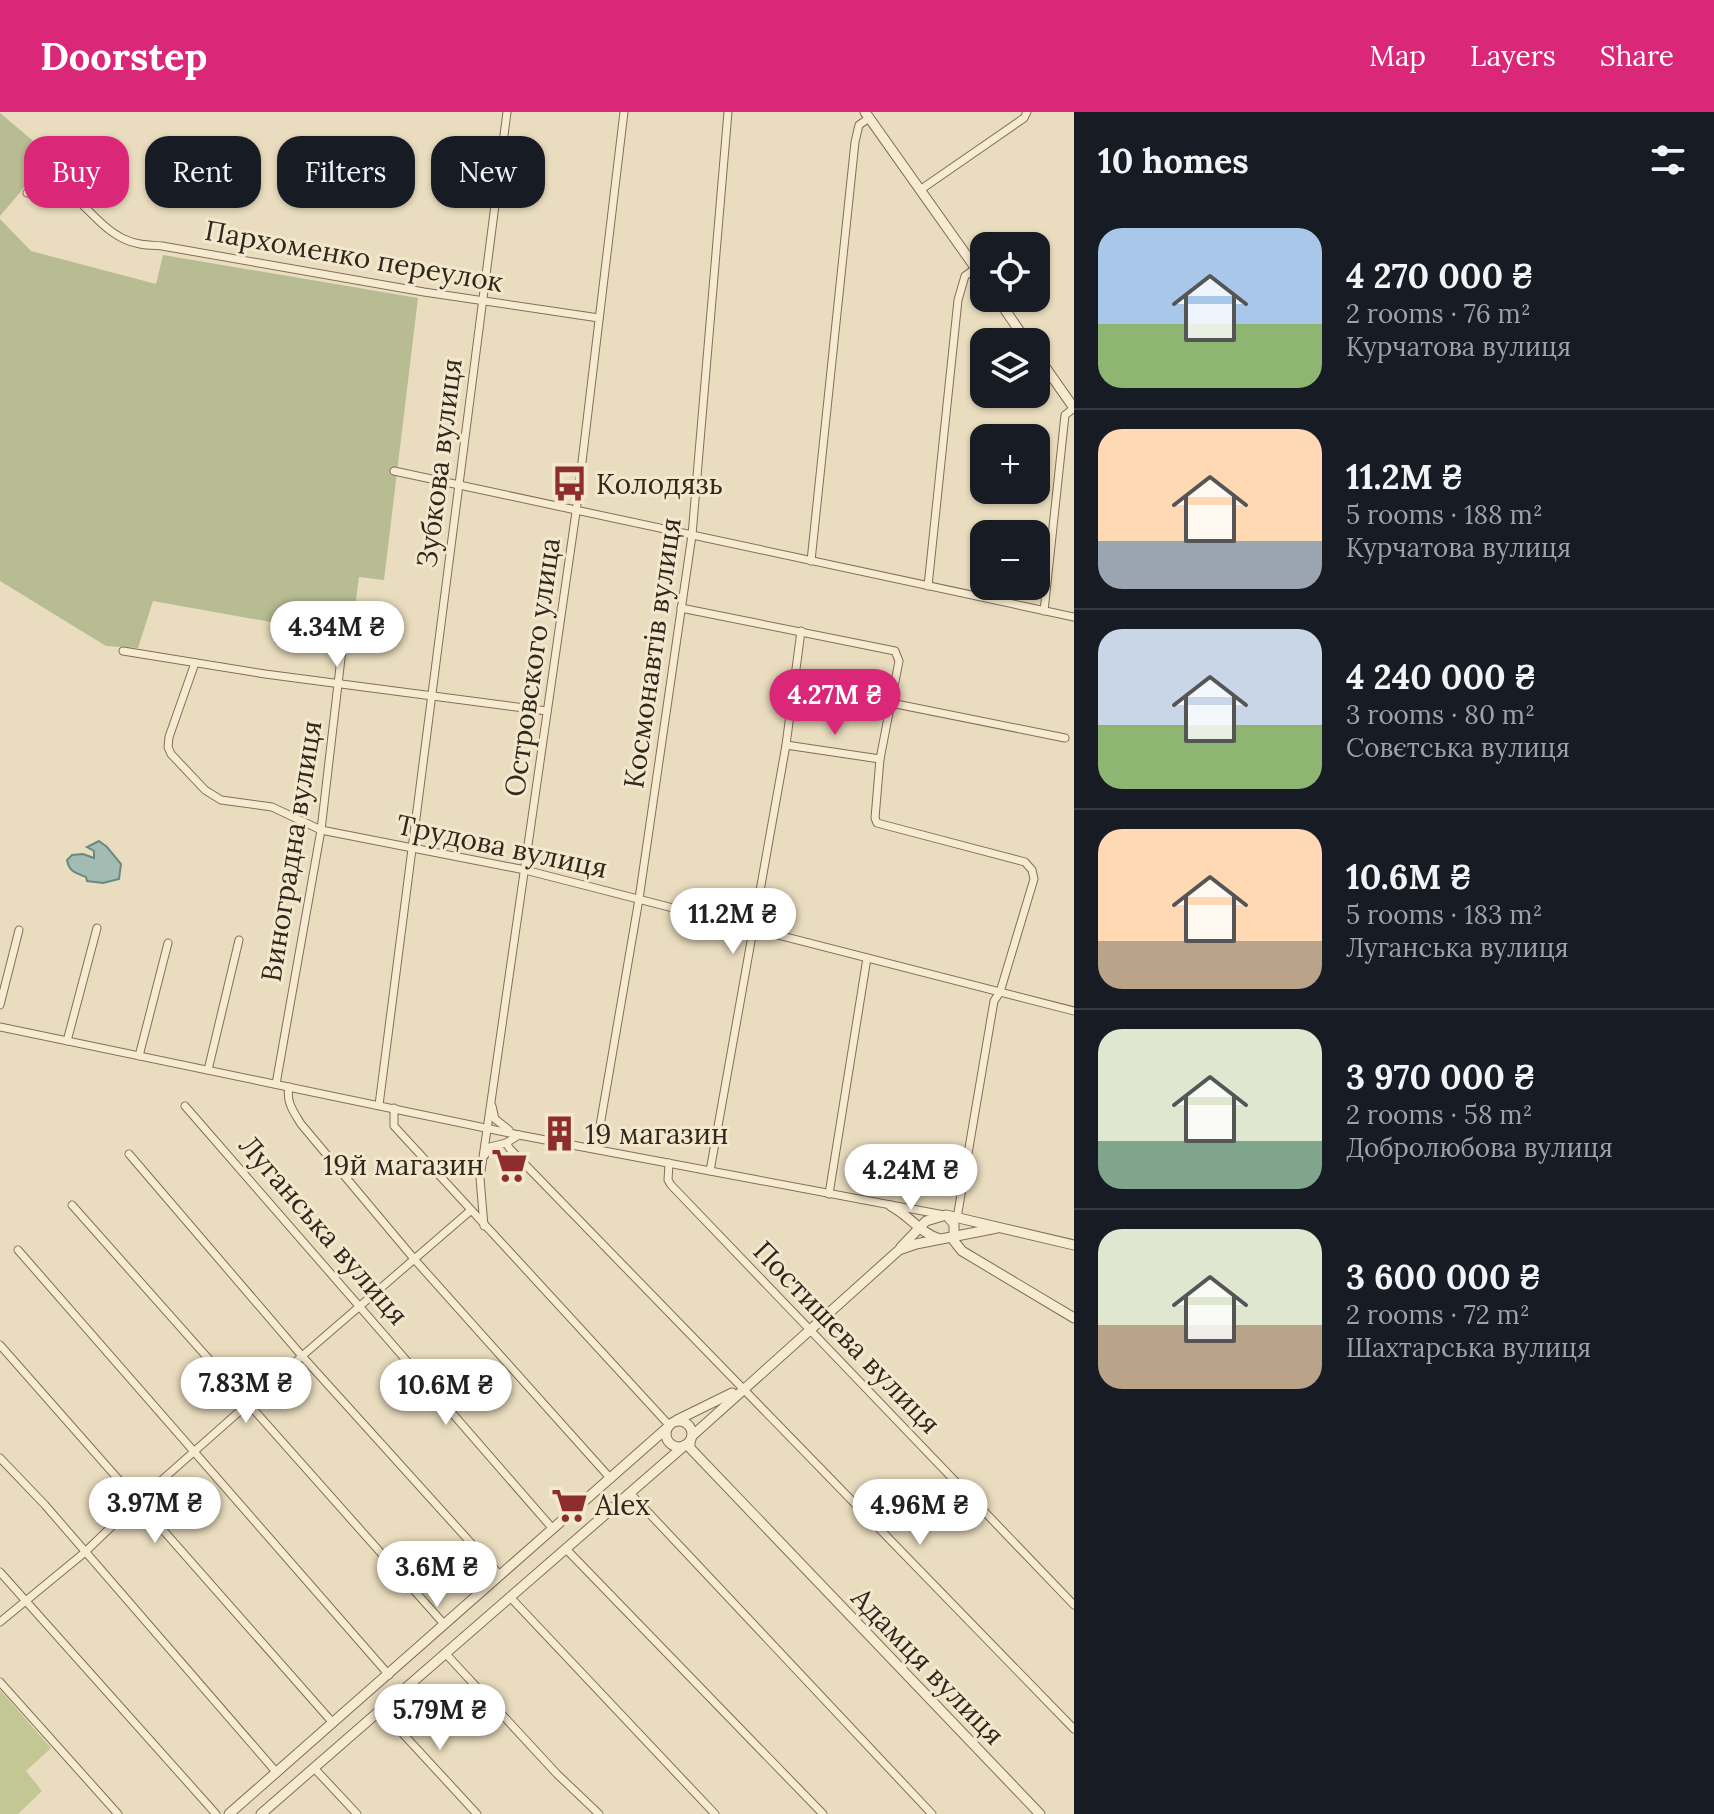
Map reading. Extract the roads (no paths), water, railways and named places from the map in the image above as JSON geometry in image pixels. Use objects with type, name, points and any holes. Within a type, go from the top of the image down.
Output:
[{"type":"street","name":"Зубкова вулиця","points":[[379,1105],[507,112]]},
{"type":"street","name":"Островского улица","points":[[484,1226],[480,1194],[482,1160],[576,512],[624,112]]},
{"type":"street","name":"Космонавтів вулиця","points":[[596,1149],[639,899],[692,535],[728,112]]},
{"type":"street","points":[[920,190],[1024,118],[1027,112]]},
{"type":"street","points":[[811,561],[855,142],[859,125],[867,115],[970,260]]},
{"type":"street","name":"Пархоменко переулок","points":[[86,208],[107,228],[134,243],[599,318]]},
{"type":"street","points":[[928,586],[958,300],[965,276],[970,272]]},
{"type":"street","points":[[1044,611],[1065,415],[1074,408],[1050,374]]},
{"type":"street","points":[[394,471],[1074,617]]},
{"type":"street","points":[[681,608],[895,651],[899,661],[880,759],[877,823],[1025,862],[1032,870],[1034,879],[1000,992],[994,1001],[957,1218]]},
{"type":"street","name":"Виноградна вулиця","points":[[276,1084],[321,830],[345,624]]},
{"type":"street","points":[[710,1171],[786,745],[801,631]]},
{"type":"street","points":[[123,651],[338,684],[547,711]]},
{"type":"street","name":"Трудова вулиця","points":[[195,663],[168,747],[205,790],[221,800],[272,807],[321,830],[525,870],[1074,1011]]},
{"type":"street","points":[[891,703],[1065,738]]},
{"type":"street","points":[[786,745],[880,759]]},
{"type":"street","points":[[67,1041],[97,928]]},
{"type":"street","points":[[0,1005],[19,930]]},
{"type":"street","points":[[208,1070],[239,940]]},
{"type":"street","points":[[139,1056],[168,943]]},
{"type":"street","points":[[829,1194],[867,958]]},
{"type":"street","points":[[0,1027],[519,1135],[946,1215],[1074,1245]]},
{"type":"street","points":[[289,1087],[287,1096],[290,1107],[301,1124],[415,1260],[611,1479]]},
{"type":"street","points":[[491,1097],[495,1119],[519,1135]]},
{"type":"street","name":"Луганська вулиця","points":[[185,1106],[553,1529]]},
{"type":"street","points":[[394,1108],[394,1126],[671,1425]]},
{"type":"street","points":[[482,1160],[490,1147],[506,1143],[519,1135]]},
{"type":"street","points":[[506,1143],[1074,1729]]},
{"type":"street","points":[[129,1154],[302,1356],[499,1574]]},
{"type":"street","name":"Постишева вулиця","points":[[669,1163],[667,1173],[671,1185],[1074,1605]]},
{"type":"street","points":[[72,1205],[444,1624]]},
{"type":"street","points":[[891,1206],[940,1239]]},
{"type":"street","points":[[0,1622],[84,1553],[137,1502],[470,1211]]},
{"type":"street","points":[[261,1814],[689,1441],[742,1388],[811,1330],[920,1227],[932,1217],[946,1215]]},
{"type":"street","points":[[946,1215],[954,1224],[953,1237],[962,1251],[1074,1318]]},
{"type":"street","points":[[899,1250],[997,1228]]},
{"type":"street","points":[[18,1250],[389,1675]]},
{"type":"street","points":[[0,1345],[333,1723]]},
{"type":"street","points":[[229,1814],[671,1425],[742,1388]]},
{"type":"street","points":[[671,1425],[688,1424],[689,1441]]},
{"type":"street","points":[[671,1425],[666,1436],[670,1443],[677,1447],[689,1441]]},
{"type":"street","name":"Адамця вулиця","points":[[689,1441],[690,1448],[1040,1814]]},
{"type":"street","points":[[0,1458],[45,1505],[277,1773]]},
{"type":"street","points":[[630,1493],[932,1814]]},
{"type":"street","points":[[566,1549],[823,1814]]},
{"type":"street","points":[[0,1572],[216,1814]]},
{"type":"street","points":[[510,1597],[715,1814]]},
{"type":"street","points":[[446,1654],[557,1774],[599,1814]]},
{"type":"street","points":[[0,1682],[118,1814]]},
{"type":"street","points":[[381,1710],[477,1814]]},
{"type":"street","points":[[314,1768],[357,1814]]},
{"type":"water","points":[[99,841],[121,864],[119,879],[103,883],[87,881],[86,877],[69,867],[67,860],[72,855],[83,854],[94,858],[94,851],[87,847]]},
{"type":"place","name":"Колодязь","points":[[570,484]]},
{"type":"place","name":"19 магазин","points":[[559,1134]]},
{"type":"place","name":"19й магазин","points":[[510,1165]]},
{"type":"place","name":"Alex","points":[[569,1505]]}]
